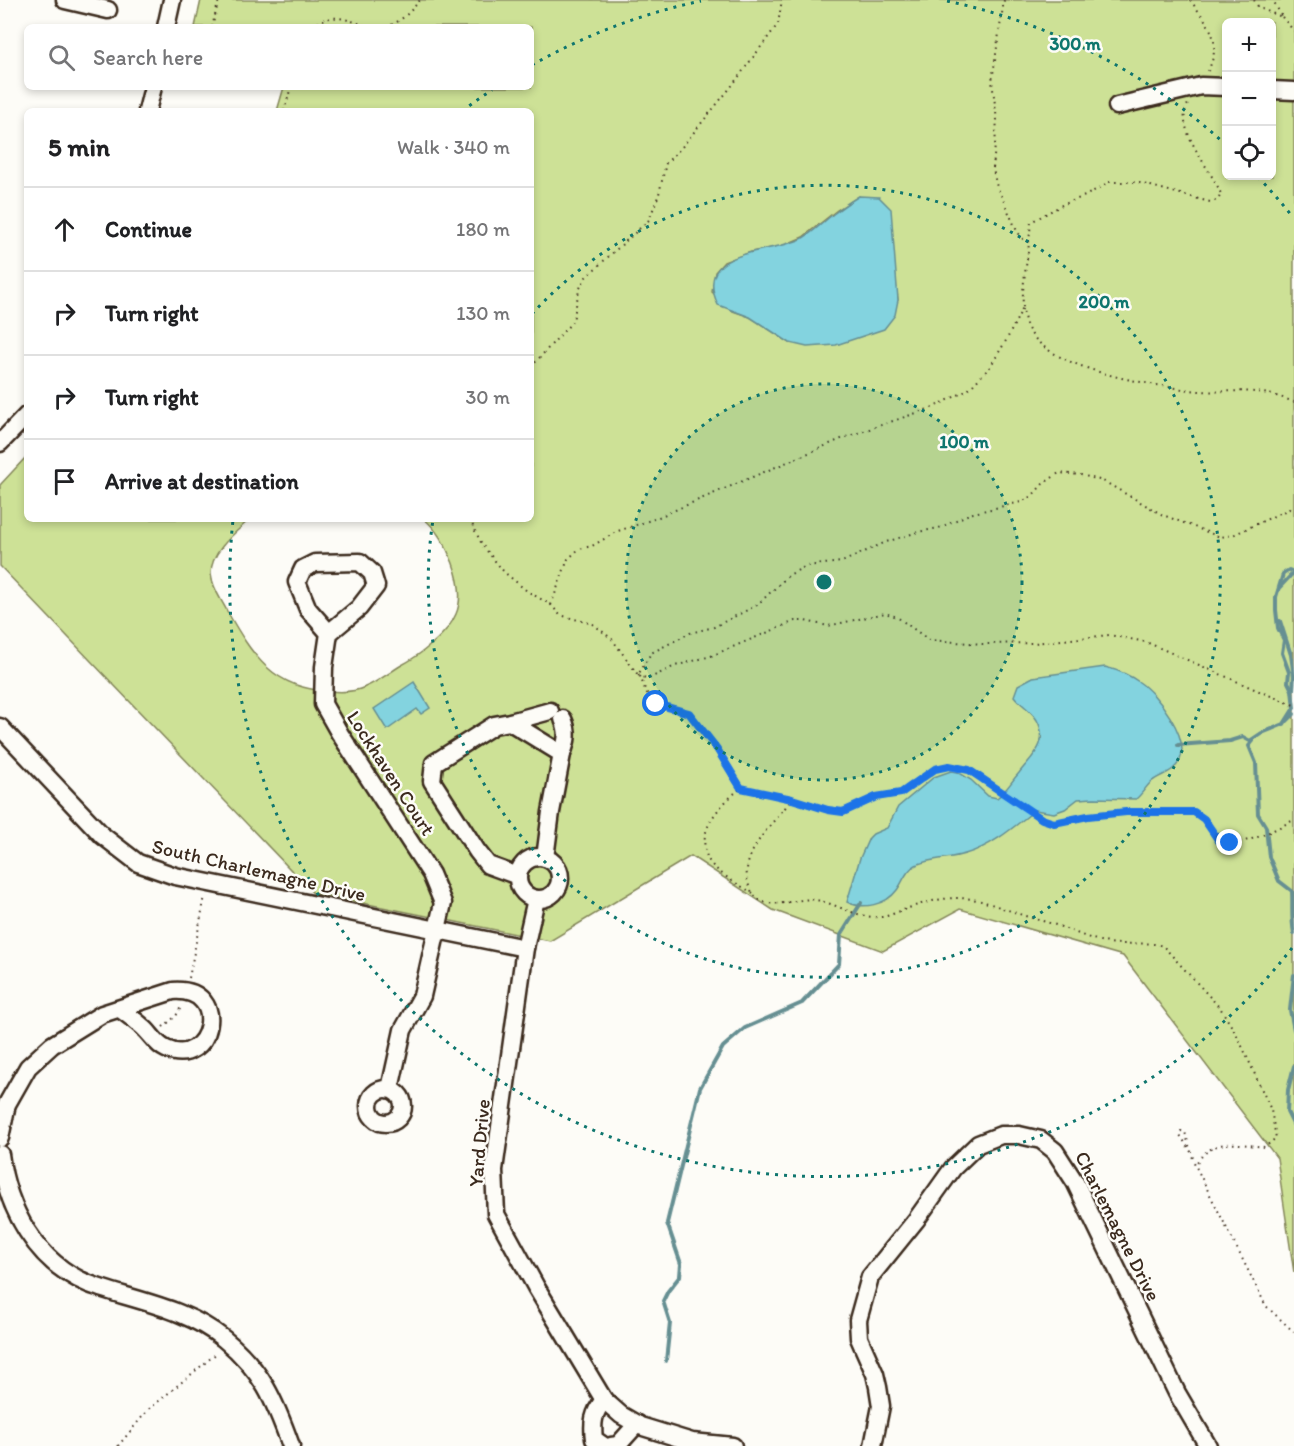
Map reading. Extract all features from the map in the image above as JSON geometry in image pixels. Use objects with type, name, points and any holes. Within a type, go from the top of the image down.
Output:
[{"type":"street","points":[[65,0],[108,10]]},
{"type":"street","points":[[167,24],[172,0]]},
{"type":"street","points":[[1117,106],[1201,86],[1222,87]]},
{"type":"street","points":[[148,108],[152,90]]},
{"type":"street","points":[[1276,90],[1294,91]]},
{"type":"street","points":[[0,443],[24,418]]},
{"type":"street","points":[[360,562],[372,573],[376,586],[359,608],[329,633],[308,609],[297,582],[303,569],[315,563],[360,562]]},
{"type":"street","name":"Lockhaven Court","points":[[329,633],[324,667],[323,704],[340,734],[432,874],[443,903],[422,996],[403,1030],[390,1089]]},
{"type":"street","points":[[518,876],[488,865],[477,851],[432,781],[434,763],[494,725],[557,715],[567,728],[567,743],[562,754],[545,858]]},
{"type":"street","points":[[510,722],[562,754]]},
{"type":"street","name":"South Charlemagne Drive","points":[[0,727],[103,836],[138,863],[175,876],[525,948]]},
{"type":"street","points":[[532,858],[545,858],[556,866],[559,873],[558,886],[549,897],[536,899],[523,893],[519,887],[518,876],[525,861],[532,858]]},
{"type":"street","name":"Yard Drive","points":[[536,899],[525,948],[494,1170],[496,1214],[536,1287],[604,1400],[621,1415],[637,1424],[692,1442],[733,1446]]},
{"type":"street","points":[[0,1138],[7,1104],[28,1067],[52,1046],[102,1014],[182,990],[191,992],[205,1005],[210,1025],[202,1042],[193,1049],[182,1052],[172,1051],[161,1046],[146,1029],[120,1009]]},
{"type":"street","name":"Charlemagne Drive","points":[[873,1446],[880,1406],[878,1387],[875,1374],[859,1338],[858,1320],[870,1277],[916,1220],[953,1168],[978,1144],[1001,1135],[1041,1140],[1055,1151],[1075,1182],[1177,1393],[1208,1446]]},
{"type":"street","points":[[0,1154],[9,1198],[23,1228],[62,1270],[87,1283],[156,1304],[192,1320],[227,1342],[246,1359],[269,1390],[291,1446]]},
{"type":"street","points":[[604,1400],[598,1407],[592,1422],[594,1439],[604,1446]]},
{"type":"street","points":[[611,1446],[618,1445],[637,1424]]},
{"type":"path","points":[[213,24],[219,0]]},
{"type":"path","points":[[395,24],[420,0]]},
{"type":"path","points":[[534,364],[573,321],[579,290],[586,277],[650,220],[666,163],[731,87],[778,24],[782,0]]},
{"type":"path","points":[[1004,0],[992,81],[997,120],[993,169],[996,184],[1017,231],[1023,239],[1029,242]]},
{"type":"path","points":[[1190,0],[1212,31],[1215,43],[1214,59],[1205,77]]},
{"type":"path","points":[[1254,0],[1259,8],[1282,17]]},
{"type":"path","points":[[1273,0],[1282,17],[1294,31]]},
{"type":"path","points":[[316,24],[321,20],[332,18],[359,24]]},
{"type":"path","points":[[285,108],[290,90]]},
{"type":"path","points":[[1190,101],[1185,109],[1185,129],[1217,184],[1221,194],[1218,200],[1210,202],[1136,182],[1109,182],[1031,222],[1023,307],[1027,326],[1041,346],[1061,359],[1088,369],[1190,390],[1253,392],[1274,395],[1294,402]]},
{"type":"path","points":[[550,605],[568,559],[579,549],[592,546],[618,531],[654,519],[846,438],[934,407],[968,390],[990,367],[1023,307]]},
{"type":"path","points":[[639,675],[651,653],[690,633],[714,627],[757,605],[789,575],[806,566],[842,562],[886,542],[939,528],[969,514],[1021,502],[1059,473],[1081,475],[1103,481],[1163,515],[1220,537],[1233,535],[1289,509],[1294,511]]},
{"type":"path","points":[[472,522],[483,546],[504,572],[527,591],[550,605],[560,615],[593,624],[612,639],[639,675],[646,692],[656,704],[689,713],[717,749],[741,788],[843,812],[876,797],[901,793],[935,769],[949,766],[969,770],[1042,819],[1054,823],[1126,812],[1194,812],[1204,819],[1219,841],[1230,843],[1267,834],[1294,820]]},
{"type":"path","points":[[639,675],[648,679],[675,666],[711,656],[795,621],[828,626],[885,613],[897,617],[929,640],[983,644],[1034,643],[1109,635],[1146,642],[1294,705]]},
{"type":"path","points":[[741,788],[725,801],[710,819],[705,840],[708,860],[721,872],[764,902],[793,902],[809,898],[841,909],[883,917],[933,901],[956,898],[988,902],[1083,937],[1108,943],[1140,945],[1153,943],[1163,946],[1221,1009],[1238,1037],[1271,1110],[1275,1130],[1276,1138],[1264,1147],[1233,1142],[1220,1145],[1202,1154],[1195,1165]]},
{"type":"path","points":[[753,893],[746,865],[751,851],[792,799]]},
{"type":"path","points":[[188,984],[207,890]]},
{"type":"path","points":[[158,1032],[176,1016],[182,1005]]},
{"type":"path","points":[[1191,1152],[1180,1135],[1181,1131],[1185,1132],[1195,1165],[1266,1306],[1294,1332]]},
{"type":"path","points":[[118,1446],[148,1410],[227,1342]]},
{"type":"green space","points":[[201,0],[1294,0],[1294,1273],[1277,1158],[1123,956],[960,909],[883,951],[773,910],[691,856],[550,941],[313,893],[0,566],[0,485],[24,459],[24,522],[247,522],[219,550],[212,566],[213,584],[255,655],[266,667],[293,684],[310,689],[333,691],[361,689],[432,644],[447,629],[456,614],[459,590],[453,563],[447,549],[427,522],[534,522],[534,108],[278,108],[283,90],[534,90],[534,24],[196,24]],"holes":[[[859,196],[895,275],[898,300],[790,343],[750,317],[733,311],[712,292],[715,272],[724,262],[751,252],[782,246],[803,237]]]},
{"type":"water","points":[[859,196],[879,197],[891,209],[898,300],[895,315],[884,329],[836,345],[807,347],[790,343],[750,317],[718,305],[713,286],[716,272],[725,263],[739,256],[803,238]]},
{"type":"water","points":[[1105,667],[1135,679],[1154,696],[1170,717],[1176,728],[1182,751],[1180,760],[1171,771],[1151,782],[1136,799],[1078,799],[1065,809],[1054,813],[1035,810],[984,847],[965,854],[916,865],[907,873],[892,895],[881,902],[860,906],[847,902],[860,858],[869,838],[887,828],[898,807],[934,777],[951,771],[958,772],[971,780],[988,796],[997,798],[1034,755],[1042,736],[1035,716],[1014,696],[1018,685],[1033,677]]},
{"type":"water","points":[[414,682],[430,708],[421,714],[417,709],[387,730],[374,709]]},
{"type":"waterway","points":[[1178,745],[1230,741],[1243,737],[1250,741],[1284,724],[1294,708],[1292,690],[1288,682],[1289,672],[1282,653],[1284,640],[1278,628],[1276,597],[1283,574],[1289,570],[1294,572]]},
{"type":"waterway","points":[[1280,587],[1294,572]]},
{"type":"waterway","points":[[1280,621],[1291,655],[1293,689]]},
{"type":"waterway","points":[[1287,721],[1294,714]]},
{"type":"waterway","points":[[1253,741],[1249,746],[1256,763],[1258,814],[1266,827],[1269,857],[1279,881],[1292,891],[1294,933]]},
{"type":"waterway","points":[[666,1361],[670,1323],[663,1301],[680,1276],[681,1264],[667,1223],[700,1088],[723,1047],[745,1028],[802,1003],[839,964],[841,935],[861,903]]},
{"type":"waterway","points":[[1294,975],[1290,1010],[1294,1030]]},
{"type":"waterway","points":[[1294,1066],[1288,1090],[1287,1112],[1294,1126]]},
{"type":"route","points":[[656,704],[689,713],[717,749],[741,788],[813,804],[828,810],[843,812],[876,797],[901,793],[935,769],[949,766],[969,770],[1042,819],[1054,823],[1126,812],[1194,812],[1204,819],[1219,841],[1230,843]]}]
